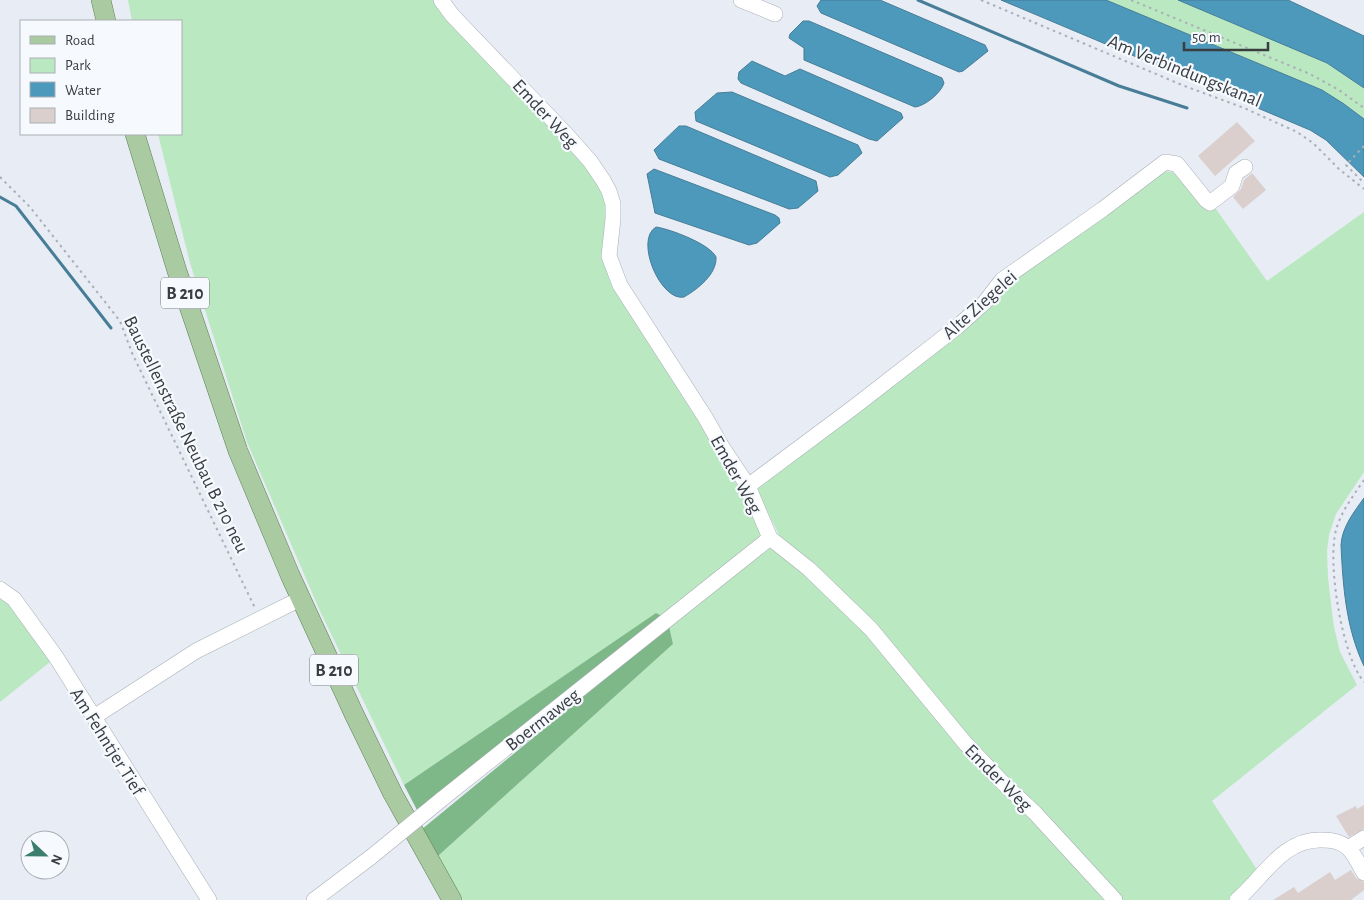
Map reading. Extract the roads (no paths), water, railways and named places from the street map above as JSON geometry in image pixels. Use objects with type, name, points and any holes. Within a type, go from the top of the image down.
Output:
[{"type":"main road","points":[[101,0],[106,20]]},
{"type":"main road","name":"B 210","points":[[135,135],[169,246],[228,424],[290,574],[393,794],[452,900]]},
{"type":"street","name":"Emder Weg","points":[[441,0],[452,15],[566,134],[604,180],[613,204],[609,256],[620,285],[748,486],[770,538],[809,569],[871,629],[965,743],[1035,813],[1115,900]]},
{"type":"street","points":[[741,0],[775,14]]},
{"type":"street","name":"Alte Ziegelei","points":[[748,486],[854,407],[957,326],[985,302],[1002,280],[1103,209],[1165,162],[1177,164],[1208,203],[1213,202],[1232,186],[1236,173],[1245,167]]},
{"type":"street","name":"Boermaweg","points":[[314,900],[770,538]]},
{"type":"street","name":"Am Fehntjer Tief","points":[[0,589],[14,599],[56,657],[143,798],[209,900]]},
{"type":"street","points":[[94,717],[196,651],[302,598]]},
{"type":"street","points":[[1348,848],[1364,838]]},
{"type":"street","points":[[1237,900],[1266,869],[1288,850],[1304,842],[1330,840],[1348,848],[1364,873]]},
{"type":"water","points":[[821,0],[880,0],[985,45],[988,51],[963,71],[959,72],[821,13],[817,6]]},
{"type":"water","points":[[1001,0],[1106,0],[1322,90],[1364,119],[1364,177],[1326,140],[1310,130]]},
{"type":"water","points":[[1178,0],[1288,0],[1364,36],[1364,88],[1327,63]]},
{"type":"water","points":[[803,21],[809,21],[942,78],[944,83],[936,95],[928,102],[915,107],[804,60],[804,48],[789,38],[790,34]]},
{"type":"water","points":[[752,61],[785,76],[800,69],[901,113],[903,118],[877,141],[869,139],[741,83],[738,79],[739,72]]},
{"type":"water","points":[[732,92],[858,145],[862,153],[838,175],[830,177],[696,121],[695,112],[717,93]]},
{"type":"water","points":[[679,126],[686,126],[816,181],[818,191],[798,208],[789,209],[659,159],[654,150]]},
{"type":"water","points":[[654,169],[775,215],[779,218],[780,223],[757,243],[749,245],[655,213],[647,174]]},
{"type":"water","points":[[656,227],[698,242],[716,257],[713,269],[706,280],[684,297],[675,296],[667,290],[653,269],[648,244],[650,234]]},
{"type":"water","points":[[1364,498],[1364,666],[1353,637],[1346,607],[1341,545],[1346,526]]},
{"type":"waterway","points":[[918,0],[1119,86],[1187,108]]},
{"type":"waterway","points":[[0,197],[16,206],[111,328]]}]
